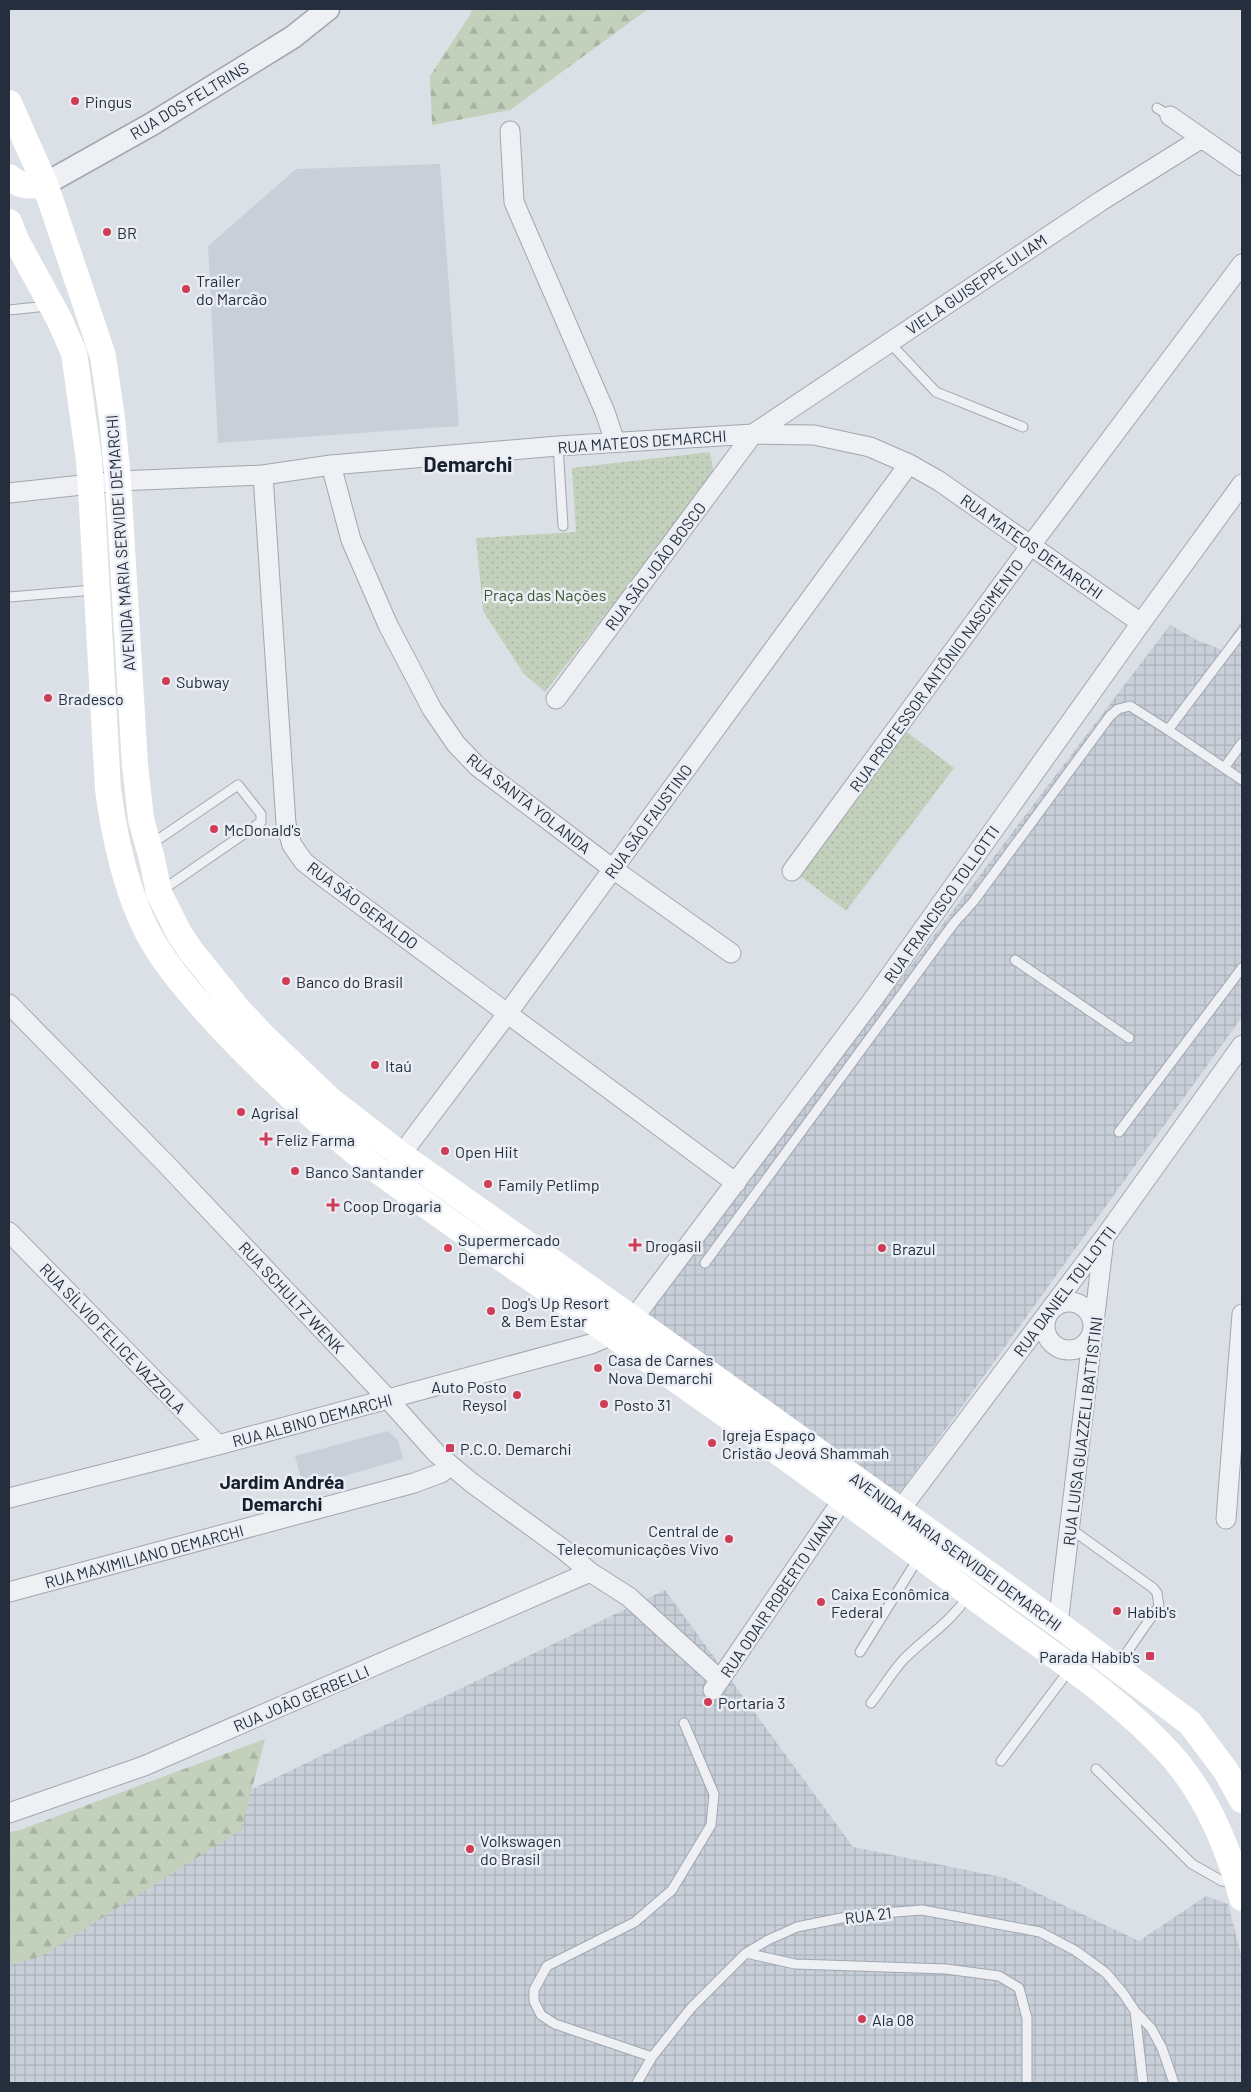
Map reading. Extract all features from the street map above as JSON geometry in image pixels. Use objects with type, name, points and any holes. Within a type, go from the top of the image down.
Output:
[{"type":"main road","name":"AVENIDA MARIA SERVIDEI DEMARCHI","points":[[9,103],[45,184],[103,356],[112,418],[118,481],[134,764],[141,819],[159,892],[179,933],[236,1007],[301,1074],[329,1099],[401,1155],[900,1510],[1058,1624],[1190,1723],[1226,1771],[1242,1800]]},
{"type":"main road","points":[[9,178],[18,185],[26,187],[45,184]]},
{"type":"main road","name":"AVENIDA MARIA SERVIDEI DEMARCHI","points":[[9,222],[16,240],[52,306],[74,354],[89,460],[108,789],[114,833],[124,874],[143,922],[158,950],[173,971],[200,1005],[297,1104],[384,1175],[613,1335],[921,1555],[969,1594],[1112,1700],[1145,1729],[1188,1775],[1221,1837],[1240,1891]]},
{"type":"street","name":"RUA DOS FELTRINS","points":[[45,184],[152,124],[293,37],[328,9]]},
{"type":"street","points":[[1163,112],[1242,166]]},
{"type":"street","points":[[510,131],[514,202],[605,412],[615,442]]},
{"type":"street","name":"VIELA GUISEPPE ULIAM","points":[[753,434],[1101,200],[1202,138]]},
{"type":"street","name":"RUA PROFESSOR ANTÔNIO NASCIMENTO","points":[[792,871],[1031,545],[1242,264]]},
{"type":"street","name":"RUA MATEOS DEMARCHI","points":[[9,493],[118,481],[263,475],[331,465],[558,446],[753,434],[814,435],[870,448],[909,464],[939,481],[1141,623]]},
{"type":"street","name":"RUA SÃO JOÃO BOSCO","points":[[556,699],[753,434]]},
{"type":"street","name":"RUA SÃO FAUSTINO","points":[[384,1175],[507,1014],[909,464]]},
{"type":"street","name":"RUA SANTA YOLANDA","points":[[331,465],[351,540],[366,575],[392,633],[432,709],[456,744],[478,767],[731,954]]},
{"type":"street","name":"RUA SÃO GERALDO","points":[[263,475],[286,824],[292,845],[304,862],[330,882],[736,1183]]},
{"type":"street","name":"RUA FRANCISCO TOLLOTTI","points":[[633,1319],[874,998],[1242,484]]},
{"type":"street","name":"RUA SCHULTZ WENK","points":[[9,1004],[166,1164],[450,1466],[564,1550],[590,1572],[652,1616],[717,1685]]},
{"type":"street","name":"RUA DANIEL TOLLOTTI","points":[[900,1510],[1241,1052]]},
{"type":"street","name":"RUA SÍLVIO FELICE VAZZOLA","points":[[9,1232],[218,1445]]},
{"type":"street","name":"RUA LUISA GUAZZELI BATTISTINI","points":[[1058,1624],[1071,1529],[1104,1238]]},
{"type":"street","points":[[1061,1302],[1077,1302],[1090,1312],[1094,1327],[1092,1335],[1081,1347],[1065,1350],[1051,1342],[1046,1336],[1045,1319],[1049,1312],[1061,1302]]},
{"type":"street","points":[[1226,1519],[1242,1314]]},
{"type":"street","name":"RUA ALBINO DEMARCHI","points":[[9,1498],[218,1445],[590,1344],[613,1335],[633,1319]]},
{"type":"street","name":"RUA MAXIMILIANO DEMARCHI","points":[[9,1592],[414,1483],[441,1472],[450,1466]]},
{"type":"street","name":"RUA ODAIR ROBERTO VIANA","points":[[717,1685],[843,1499]]},
{"type":"street","points":[[898,1539],[900,1510]]},
{"type":"street","name":"RUA JOÃO GERBELLI","points":[[9,1813],[144,1766],[590,1572]]},
{"type":"lane","points":[[9,310],[52,306]]},
{"type":"lane","points":[[889,342],[936,392],[1023,427]]},
{"type":"lane","points":[[558,446],[563,526]]},
{"type":"lane","points":[[9,597],[96,590]]},
{"type":"lane","points":[[1168,730],[1242,632]]},
{"type":"lane","points":[[705,1263],[948,931],[973,902],[1110,716],[1118,709],[1130,706],[1135,707],[1242,780]]},
{"type":"lane","points":[[1224,768],[1242,743]]},
{"type":"lane","points":[[149,846],[238,785],[261,814],[260,822],[159,892]]},
{"type":"lane","points":[[1015,960],[1129,1038]]},
{"type":"lane","points":[[1119,1132],[1242,968]]},
{"type":"lane","points":[[1071,1529],[1153,1588],[1157,1593],[1159,1606],[1116,1667]]},
{"type":"lane","points":[[860,1652],[921,1555]]},
{"type":"lane","points":[[871,1703],[904,1660],[946,1623],[969,1594]]},
{"type":"lane","points":[[1001,1761],[1070,1668]]},
{"type":"lane","points":[[652,2056],[555,2024],[541,2015],[534,2000],[534,1990],[547,1966],[635,1922],[672,1890],[711,1825],[714,1794],[684,1723]]},
{"type":"lane","points":[[1096,1769],[1192,1864],[1240,1891]]},
{"type":"lane","name":"RUA 21","points":[[637,2083],[652,2056],[691,2008],[746,1953],[768,1940],[797,1927],[856,1915],[922,1910],[1040,1932],[1076,1951],[1106,1973],[1135,2011],[1151,2028],[1162,2048],[1174,2083]]},
{"type":"lane","points":[[746,1953],[795,1964],[946,1969],[1000,1976],[1020,1988],[1027,2018],[1027,2083]]},
{"type":"lane","name":"RUA 21","points":[[1135,2011],[1143,2083]]},
{"type":"shaded area","points":[[440,164],[459,426],[218,443],[208,246],[296,169]]},
{"type":"shaded area","points":[[1242,621],[1242,1017],[899,1494],[644,1317],[1170,625],[1197,640],[1222,650]]},
{"type":"shaded area","points":[[388,1431],[398,1440],[403,1459],[303,1486],[295,1456]]},
{"type":"shaded area","name":"Volkswagen do Brasil","points":[[665,1590],[853,1847],[1006,1878],[1139,1941],[1206,1896],[1228,1904],[1242,1958],[1242,2083],[9,2083],[9,1850],[240,1795]]},
{"type":"green space","points":[[472,9],[648,9],[510,110],[432,125],[430,76]]},
{"type":"green space","name":"Praça das Nações","points":[[710,452],[714,475],[545,692],[524,674],[483,611],[476,538],[576,532],[572,468]]},
{"type":"green space","points":[[907,732],[954,768],[846,911],[799,875]]},
{"type":"green space","points":[[265,1739],[241,1830],[40,1957],[9,1965],[9,1832],[20,1830]]},
{"type":"place","name":"Pingus","points":[[75,101]]},
{"type":"place","name":"BR","points":[[107,232]]},
{"type":"place","name":"Trailer do Marcão","points":[[186,289]]},
{"type":"place","name":"Subway","points":[[166,681]]},
{"type":"place","name":"Bradesco","points":[[48,698]]},
{"type":"place","name":"McDonald's","points":[[214,829]]},
{"type":"place","name":"Banco do Brasil","points":[[286,981]]},
{"type":"place","name":"Itaú","points":[[375,1065]]},
{"type":"place","name":"Agrisal","points":[[241,1112]]},
{"type":"place","name":"Feliz Farma","points":[[266,1139]]},
{"type":"place","name":"Open Hiit","points":[[445,1151]]},
{"type":"place","name":"Banco Santander","points":[[295,1171]]},
{"type":"place","name":"Family Petlimp","points":[[488,1184]]},
{"type":"place","name":"Coop Drogaria","points":[[333,1205]]},
{"type":"place","name":"Drogasil","points":[[635,1245]]},
{"type":"place","name":"Supermercado Demarchi","points":[[448,1248]]},
{"type":"place","name":"Brazul","points":[[882,1248]]},
{"type":"place","name":"Dog's Up Resort & Bem Estar","points":[[491,1311]]},
{"type":"place","name":"Casa de Carnes Nova Demarchi","points":[[598,1368]]},
{"type":"place","name":"Auto Posto Reysol","points":[[517,1395]]},
{"type":"place","name":"Posto 31","points":[[604,1404]]},
{"type":"place","name":"Igreja Espaço Cristão Jeová Shammah","points":[[712,1443]]},
{"type":"place","name":"P.C.O. Demarchi","points":[[450,1448]]},
{"type":"place","name":"Central de Telecomunicações Vivo","points":[[729,1539]]},
{"type":"place","name":"Caixa Econômica Federal","points":[[821,1602]]},
{"type":"place","name":"Habib's","points":[[1117,1611]]},
{"type":"place","name":"Parada Habib's","points":[[1150,1656]]},
{"type":"place","name":"Portaria 3","points":[[708,1702]]},
{"type":"place","name":"Volkswagen do Brasil","points":[[470,1849]]},
{"type":"place","name":"Ala 08","points":[[862,2019]]},
{"type":"district","name":"Demarchi","points":[[468,463]]},
{"type":"district","name":"Jardim Andréa Demarchi","points":[[282,1492]]}]
